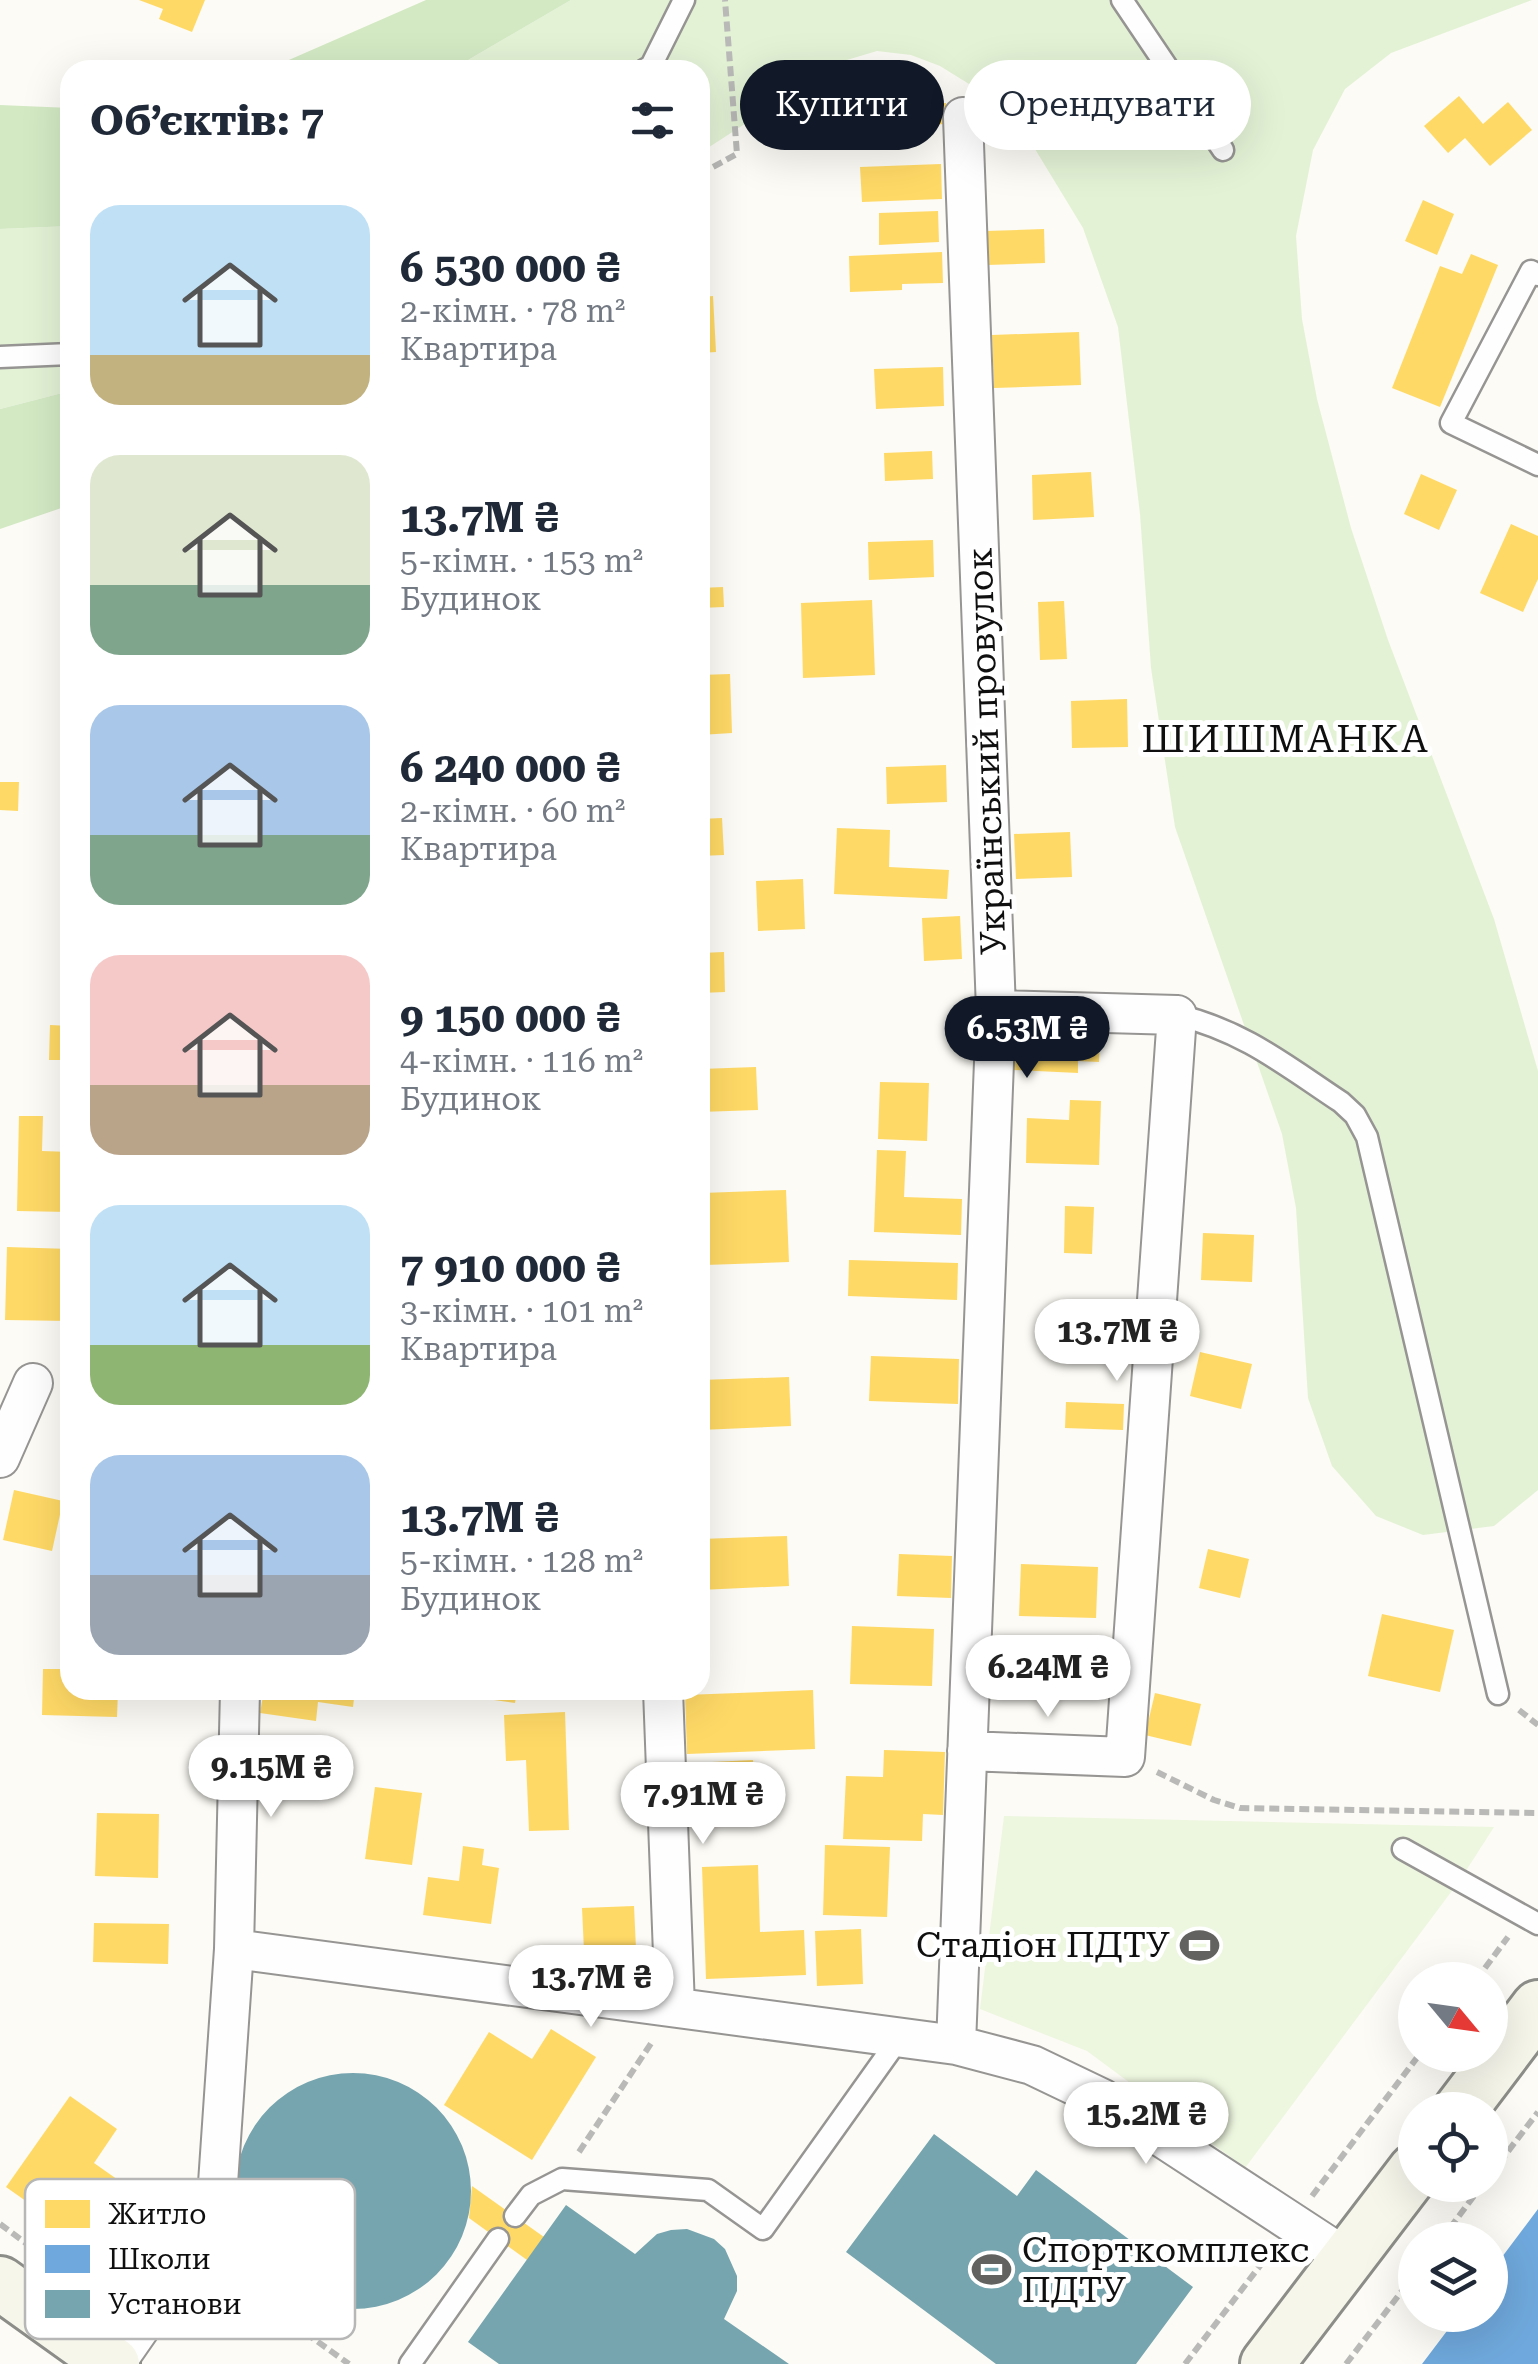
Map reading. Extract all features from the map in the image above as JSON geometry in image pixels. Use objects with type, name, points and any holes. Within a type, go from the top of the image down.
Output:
[{"type":"street","name":"Український провулок","points":[[956,2044],[996,1010],[965,150]]},
{"type":"street","points":[[968,1751],[1125,1757],[1177,1015],[996,1010]]},
{"type":"street","points":[[0,1458],[34,1383]]},
{"type":"street","points":[[220,2179],[234,1949],[240,1700]]},
{"type":"street","points":[[663,1700],[675,2007]]},
{"type":"street","points":[[234,1949],[956,2044],[1032,2066],[1103,2099],[1348,2258]]},
{"type":"street","points":[[1474,2092],[1538,2007]]},
{"type":"street","points":[[1267,2364],[1398,2192]]},
{"type":"street","points":[[3,2292],[25,2306]]},
{"type":"street","points":[[75,2339],[114,2364],[132,2339]]},
{"type":"lane","points":[[654,60],[684,0]]},
{"type":"lane","points":[[1122,0],[1163,60]]},
{"type":"lane","points":[[1538,275],[1531,270],[1451,423],[1538,465]]},
{"type":"lane","points":[[0,357],[60,354]]},
{"type":"lane","points":[[1177,1015],[1240,1036],[1341,1102],[1355,1115],[1366,1136],[1498,1694]]},
{"type":"lane","points":[[1403,1849],[1538,1924]]},
{"type":"lane","points":[[515,2216],[530,2194],[562,2179],[708,2190],[763,2229],[900,2037]]},
{"type":"lane","points":[[410,2364],[498,2239]]},
{"type":"path","points":[[710,169],[737,154],[726,0]]},
{"type":"path","points":[[1125,1757],[1214,1800],[1240,1808],[1538,1813]]},
{"type":"path","points":[[562,2179],[675,2007]]},
{"type":"path","points":[[1508,2151],[1538,2112]]},
{"type":"path","points":[[1454,2222],[1469,2202]]},
{"type":"path","points":[[1346,2364],[1398,2296]]},
{"type":"path","points":[[314,2339],[349,2364]]},
{"type":"green space","points":[[426,0],[571,0],[468,60],[289,60]]},
{"type":"green space","points":[[571,0],[1532,0],[1391,53],[1345,89],[1313,150],[1296,236],[1302,319],[1317,399],[1351,528],[1388,640],[1494,919],[1538,1071],[1538,1490],[1494,1526],[1423,1535],[1376,1516],[1332,1466],[1308,1398],[1296,1208],[1282,1134],[1175,827],[1151,668],[1140,514],[1118,327],[1083,228],[1036,150],[1251,150],[1251,60],[964,60],[964,81],[944,68],[944,60],[877,51],[847,60],[740,60],[740,127],[710,146],[710,60],[468,60]]},
{"type":"green space","points":[[0,105],[60,108],[60,226],[0,229]]},
{"type":"green space","points":[[60,226],[60,394],[0,409],[0,229]]},
{"type":"green space","points":[[60,394],[60,508],[0,529],[0,409]]},
{"type":"green space","name":"Стадіон ПДТУ","points":[[1004,1816],[1494,1827],[1460,1880],[1245,2168],[1087,2051],[980,2009]]},
{"type":"building: Житло","points":[[139,0],[205,0],[192,32],[159,19],[163,9]]},
{"type":"building: Житло","points":[[1459,96],[1483,124],[1508,102],[1532,130],[1490,166],[1465,138],[1448,153],[1424,126]]},
{"type":"building: Житло","points":[[941,164],[942,199],[862,202],[860,167]]},
{"type":"building: Житло","points":[[1423,200],[1454,214],[1437,255],[1405,241]]},
{"type":"building: Житло","points":[[938,211],[939,242],[879,245],[879,213]]},
{"type":"building: Житло","points":[[1044,229],[1045,263],[987,265],[986,231]]},
{"type":"building: Житло","points":[[942,252],[943,283],[902,284],[902,290],[850,292],[849,256]]},
{"type":"building: Житло","points":[[1471,254],[1498,265],[1440,407],[1392,388],[1440,266],[1462,274]]},
{"type":"building: Житло","points":[[713,296],[716,352],[710,352]]},
{"type":"building: Житло","points":[[1079,332],[1081,385],[994,388],[992,335]]},
{"type":"building: Житло","points":[[943,367],[944,406],[876,409],[874,369]]},
{"type":"building: Житло","points":[[932,451],[933,479],[885,481],[884,453]]},
{"type":"building: Житло","points":[[1091,472],[1094,517],[1033,520],[1032,475]]},
{"type":"building: Житло","points":[[1421,474],[1457,490],[1439,530],[1404,514]]},
{"type":"building: Житло","points":[[1511,524],[1538,536],[1538,579],[1523,612],[1480,593]]},
{"type":"building: Житло","points":[[933,540],[934,577],[869,580],[868,542]]},
{"type":"building: Житло","points":[[723,587],[724,607],[710,608],[710,588]]},
{"type":"building: Житло","points":[[872,600],[875,675],[803,678],[801,603]]},
{"type":"building: Житло","points":[[1064,601],[1067,659],[1040,660],[1038,602]]},
{"type":"building: Житло","points":[[730,674],[732,733],[710,734],[710,675]]},
{"type":"building: Житло","points":[[1127,699],[1128,747],[1072,748],[1071,701]]},
{"type":"building: Житло","points":[[946,765],[947,802],[887,804],[886,767]]},
{"type":"building: Житло","points":[[0,782],[19,782],[18,811],[0,810]]},
{"type":"building: Житло","points":[[722,818],[724,855],[710,856],[710,819]]},
{"type":"building: Житло","points":[[837,828],[890,830],[889,867],[949,870],[947,899],[834,894]]},
{"type":"building: Житло","points":[[1070,832],[1072,877],[1016,879],[1014,834]]},
{"type":"building: Житло","points":[[803,879],[805,929],[758,931],[756,881]]},
{"type":"building: Житло","points":[[960,916],[962,959],[924,961],[922,918]]},
{"type":"building: Житло","points":[[724,952],[725,992],[710,993],[710,953]]},
{"type":"building: Житло","points":[[50,1025],[60,1026],[60,1060],[49,1060]]},
{"type":"building: Житло","points":[[1016,1030],[1100,1033],[1099,1062],[1078,1061],[1078,1073],[1014,1070]]},
{"type":"building: Житло","points":[[756,1067],[758,1110],[710,1112],[710,1069]]},
{"type":"building: Житло","points":[[880,1082],[929,1083],[927,1141],[878,1139]]},
{"type":"building: Житло","points":[[1070,1100],[1101,1101],[1099,1165],[1026,1163],[1027,1118],[1069,1120]]},
{"type":"building: Житло","points":[[19,1116],[43,1116],[42,1151],[60,1152],[60,1212],[17,1211]]},
{"type":"building: Житло","points":[[877,1150],[906,1151],[904,1197],[962,1199],[961,1235],[874,1232]]},
{"type":"building: Житло","points":[[786,1190],[789,1262],[710,1265],[710,1193]]},
{"type":"building: Житло","points":[[1065,1206],[1094,1207],[1092,1254],[1064,1253]]},
{"type":"building: Житло","points":[[1203,1233],[1254,1235],[1252,1282],[1201,1280]]},
{"type":"building: Житло","points":[[7,1247],[60,1249],[60,1321],[5,1320]]},
{"type":"building: Житло","points":[[849,1260],[958,1263],[957,1300],[848,1296]]},
{"type":"building: Житло","points":[[1200,1352],[1252,1364],[1241,1409],[1190,1396]]},
{"type":"building: Житло","points":[[871,1356],[959,1359],[958,1404],[869,1401]]},
{"type":"building: Житло","points":[[789,1377],[791,1426],[710,1430],[710,1380]]},
{"type":"building: Житло","points":[[1066,1402],[1124,1404],[1123,1430],[1065,1428]]},
{"type":"building: Житло","points":[[14,1490],[60,1500],[52,1551],[3,1540]]},
{"type":"building: Житло","points":[[787,1536],[789,1586],[710,1590],[710,1539]]},
{"type":"building: Житло","points":[[1208,1549],[1249,1559],[1240,1598],[1199,1588]]},
{"type":"building: Житло","points":[[899,1554],[952,1556],[951,1598],[897,1596]]},
{"type":"building: Житло","points":[[1021,1564],[1098,1567],[1096,1618],[1019,1616]]},
{"type":"building: Житло","points":[[1382,1614],[1454,1630],[1440,1692],[1368,1676]]},
{"type":"building: Житло","points":[[852,1626],[934,1629],[932,1686],[850,1684]]},
{"type":"building: Житло","points":[[1028,1654],[1069,1656],[1068,1690],[1026,1689]]},
{"type":"building: Житло","points":[[43,1669],[60,1669],[60,1700],[118,1700],[117,1717],[42,1715]]},
{"type":"building: Житло","points":[[813,1690],[815,1749],[687,1754],[685,1700],[710,1700],[710,1694]]},
{"type":"building: Житло","points":[[1155,1693],[1201,1704],[1191,1746],[1145,1735]]},
{"type":"building: Житло","points":[[262,1700],[354,1700],[353,1707],[318,1702],[316,1721],[260,1713]]},
{"type":"building: Житло","points":[[565,1712],[569,1830],[529,1831],[526,1760],[506,1761],[504,1715]]},
{"type":"building: Житло","points":[[884,1750],[945,1752],[943,1815],[923,1814],[922,1841],[843,1839],[846,1776],[883,1777]]},
{"type":"building: Житло","points":[[753,1760],[756,1816],[693,1818],[691,1763]]},
{"type":"building: Житло","points":[[375,1787],[422,1793],[412,1865],[365,1859]]},
{"type":"building: Житло","points":[[97,1813],[159,1814],[158,1878],[95,1876]]},
{"type":"building: Житло","points":[[825,1845],[890,1847],[887,1917],[823,1915]]},
{"type":"building: Житло","points":[[463,1846],[484,1849],[482,1865],[499,1868],[491,1924],[423,1915],[428,1877],[459,1881]]},
{"type":"building: Житло","points":[[758,1865],[760,1932],[804,1930],[806,1975],[706,1979],[702,1867]]},
{"type":"building: Житло","points":[[634,1906],[636,1949],[584,1951],[582,1908]]},
{"type":"building: Житло","points":[[94,1923],[169,1924],[168,1964],[93,1962]]},
{"type":"building: Житло","points":[[861,1929],[863,1984],[817,1986],[815,1931]]},
{"type":"building: Житло","points":[[551,2029],[596,2057],[532,2160],[444,2105],[489,2032],[532,2059]]},
{"type":"building: Житло","points":[[70,2096],[117,2129],[94,2163],[117,2179],[25,2179],[25,2200],[6,2187]]},
{"type":"building: Житло","points":[[472,2186],[544,2237],[527,2260],[469,2218]]},
{"type":"building: Школи","points":[[1538,2209],[1538,2364],[1422,2364],[1446,2332],[1508,2332],[1508,2249]]},
{"type":"building: Установи","points":[[353,2073],[398,2082],[437,2107],[451,2125],[469,2168],[469,2214],[451,2257],[437,2275],[398,2300],[355,2309],[355,2179],[236,2179],[244,2146],[269,2107],[308,2082]]},
{"type":"building: Установи","points":[[934,2134],[1017,2196],[1036,2170],[1193,2287],[1136,2364],[996,2364],[846,2252]]},
{"type":"building: Установи","points":[[566,2205],[635,2254],[657,2234],[671,2230],[687,2229],[714,2239],[725,2249],[737,2276],[737,2291],[724,2319],[789,2364],[499,2364],[468,2342]]},
{"type":"place","name":"Стадіон ПДТУ","points":[[1200,1945]]},
{"type":"place","name":"Спорткомплекс ПДТУ","points":[[992,2270]]},
{"type":"district","name":"ШИШМАНКА","points":[[1286,739]]}]
